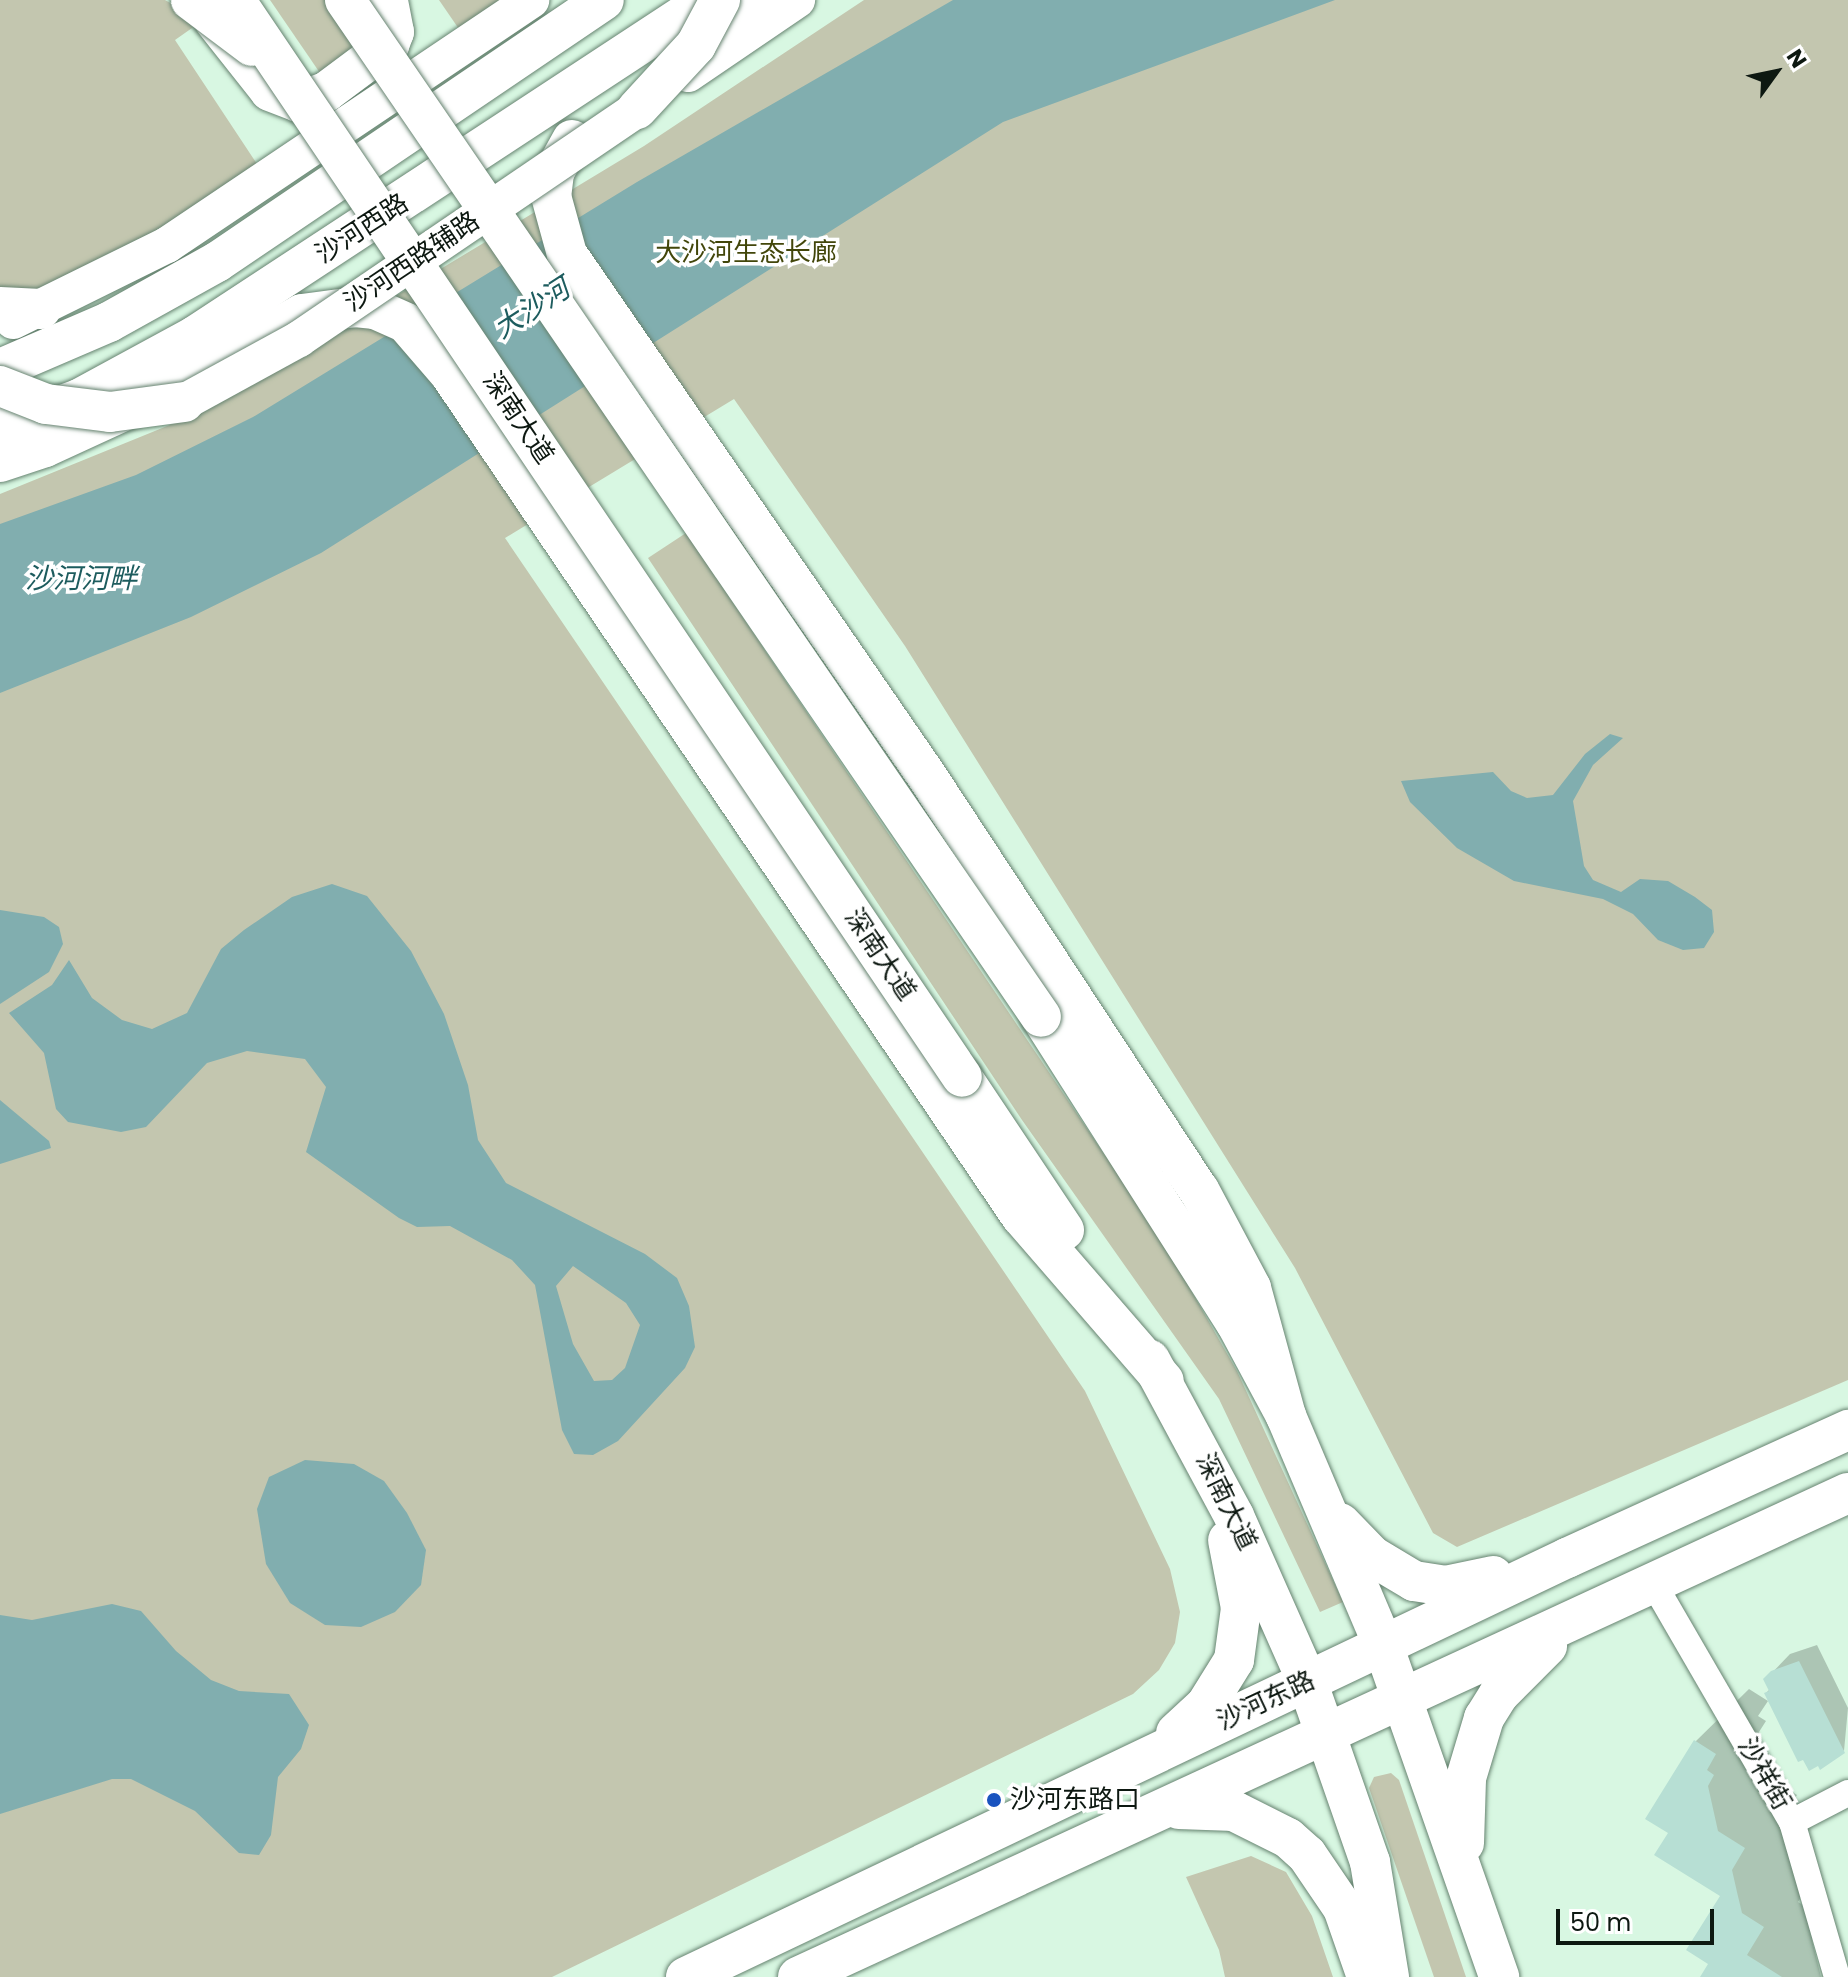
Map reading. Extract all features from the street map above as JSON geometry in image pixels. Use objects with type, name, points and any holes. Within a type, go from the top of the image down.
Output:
[{"type":"main road","points":[[191,0],[265,58],[312,113]]},
{"type":"main road","points":[[201,0],[254,75],[270,91],[298,102],[326,92],[389,45],[394,32],[388,0]]},
{"type":"main road","name":"深南大道","points":[[235,0],[1164,1381],[1204,1455],[1307,1681],[1370,1862],[1389,1977]]},
{"type":"main road","points":[[345,0],[1041,1017],[1206,1275],[1286,1416],[1328,1510],[1404,1702],[1465,1870],[1499,1977]]},
{"type":"main road","points":[[356,0],[391,69]]},
{"type":"main road","points":[[0,326],[139,261],[214,216],[531,0]]},
{"type":"main road","name":"沙河西路","points":[[0,369],[109,322],[217,262],[604,0]]},
{"type":"main road","name":"沙河西路","points":[[0,428],[79,399],[195,336],[707,0]]},
{"type":"main road","points":[[637,109],[696,45],[720,0]]},
{"type":"main road","points":[[754,0],[586,125],[561,154],[551,196],[559,237],[667,404],[926,775],[1199,1190],[1237,1256],[1262,1317],[1286,1416]]},
{"type":"main road","name":"沙河西路辅路","points":[[0,474],[184,402],[299,339],[797,0]]},
{"type":"main road","points":[[0,307],[41,309]]},
{"type":"main road","points":[[0,462],[105,422],[167,391],[282,321],[323,309],[375,309],[406,323],[436,355],[1021,1216],[1164,1381]]},
{"type":"main road","points":[[0,386],[46,404],[110,412],[184,402]]},
{"type":"main road","name":"沙河东路","points":[[686,1977],[1567,1558],[1848,1430]]},
{"type":"main road","points":[[1131,1766],[1199,1713],[1234,1660],[1240,1633],[1238,1583],[1204,1455]]},
{"type":"main road","points":[[798,1977],[1404,1702],[1848,1493]]},
{"type":"main road","points":[[1328,1510],[1372,1556],[1433,1586],[1567,1558]]},
{"type":"main road","points":[[1465,1870],[1466,1778],[1484,1718],[1519,1671],[1582,1619]]},
{"type":"main road","points":[[1167,1810],[1205,1806],[1234,1811],[1288,1838],[1307,1855],[1343,1908],[1367,1977]]},
{"type":"street","name":"沙祥街","points":[[1655,1586],[1792,1822],[1837,1977]]},
{"type":"street","points":[[1792,1822],[1848,1793]]},
{"type":"green space","points":[[0,0],[165,0],[202,21],[175,40],[261,170],[59,287],[0,295]]},
{"type":"green space","points":[[270,0],[325,0],[358,51],[320,73]]},
{"type":"green space","points":[[439,0],[510,0],[461,32]]},
{"type":"green space","name":"大沙河生态长廊","points":[[864,0],[1848,0],[1848,1380],[1457,1547],[1433,1533],[1295,1268],[905,646],[734,399],[505,538],[1085,1391],[1170,1569],[1180,1612],[1175,1643],[1159,1670],[1133,1694],[552,1977],[0,1977],[0,494],[177,422],[333,334],[644,146]]},
{"type":"green space","points":[[686,533],[1164,1243],[1237,1371],[1343,1602],[1320,1612],[1219,1399],[1022,1120],[648,558]]},
{"type":"green space","points":[[1391,1773],[1399,1780],[1466,1977],[1434,1977],[1369,1788],[1374,1777]]},
{"type":"green space","points":[[1251,1856],[1286,1872],[1312,1916],[1333,1977],[1225,1977],[1219,1950],[1186,1877]]},
{"type":"water","name":"沙河河畔","points":[[953,0],[1335,0],[1003,122],[321,553],[191,617],[0,693],[0,524],[136,475],[253,417],[637,182]]},
{"type":"water","points":[[1610,734],[1623,738],[1593,765],[1573,801],[1584,866],[1593,880],[1621,892],[1640,879],[1668,881],[1695,897],[1712,910],[1714,932],[1704,948],[1683,950],[1658,940],[1633,914],[1603,899],[1514,881],[1457,848],[1410,802],[1401,781],[1493,772],[1511,791],[1527,798],[1553,795],[1585,754]]},
{"type":"water","points":[[332,884],[367,896],[411,951],[444,1014],[468,1085],[478,1140],[506,1183],[645,1254],[677,1278],[689,1306],[695,1347],[685,1368],[618,1441],[593,1455],[574,1454],[562,1430],[535,1285],[512,1260],[450,1226],[417,1227],[399,1218],[306,1152],[326,1087],[305,1059],[247,1051],[207,1063],[146,1127],[121,1132],[68,1122],[56,1109],[44,1053],[9,1013],[52,985],[69,960],[92,998],[122,1020],[152,1029],[187,1013],[221,949],[292,897]],"holes":[[[573,1266],[626,1303],[640,1325],[625,1368],[612,1380],[594,1381],[573,1344],[556,1286]]]},
{"type":"water","points":[[0,910],[44,917],[59,927],[63,944],[49,972],[0,1004]]},
{"type":"water","points":[[0,1100],[49,1141],[51,1148],[0,1164]]},
{"type":"water","points":[[305,1460],[354,1464],[384,1481],[407,1513],[426,1550],[421,1585],[395,1612],[361,1627],[325,1625],[290,1603],[266,1564],[257,1509],[269,1477]]},
{"type":"water","points":[[112,1604],[141,1611],[176,1651],[211,1680],[239,1691],[289,1694],[309,1725],[301,1749],[278,1777],[271,1835],[259,1855],[239,1853],[195,1811],[131,1779],[112,1779],[0,1814],[0,1615],[32,1620]]},
{"type":"building","points":[[1799,1661],[1845,1753],[1820,1770],[1818,1766],[1809,1771],[1803,1760],[1798,1762],[1764,1693],[1769,1691],[1763,1679],[1771,1671]]},
{"type":"building","points":[[1694,1740],[1716,1754],[1707,1770],[1714,1775],[1708,1786],[1718,1831],[1745,1848],[1732,1870],[1742,1913],[1764,1927],[1747,1955],[1782,1977],[1700,1977],[1708,1964],[1686,1950],[1720,1896],[1654,1855],[1668,1833],[1645,1819]]},
{"type":"place","name":"沙河东路口","points":[[994,1800]]},
{"type":"water label","name":"大沙河","points":[[532,309]]}]
